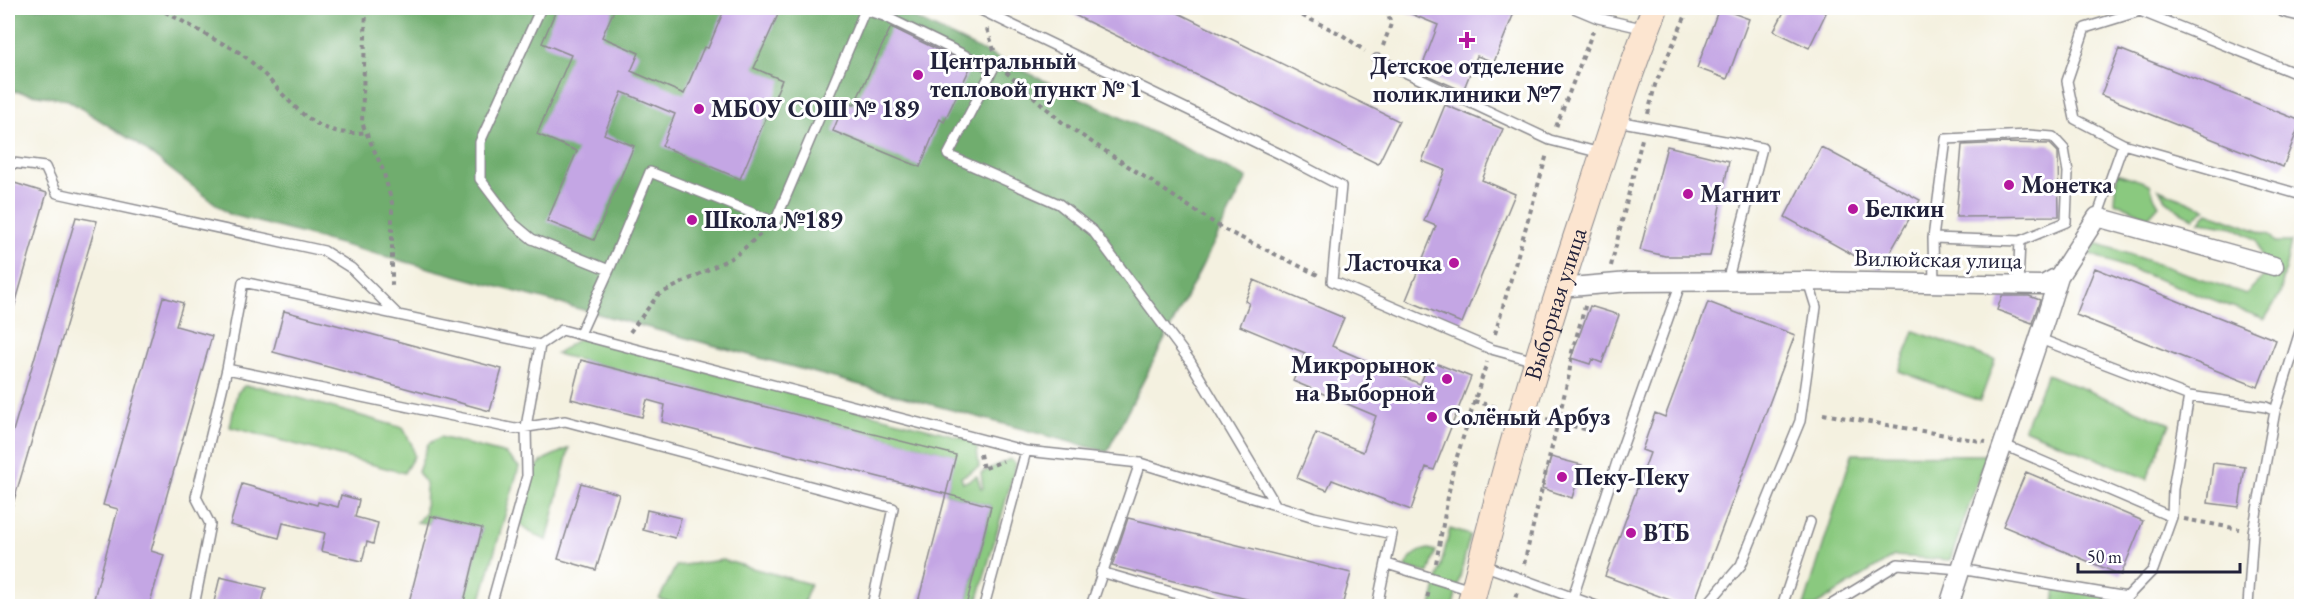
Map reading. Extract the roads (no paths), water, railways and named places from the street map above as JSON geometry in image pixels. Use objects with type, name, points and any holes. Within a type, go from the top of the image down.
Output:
[{"type":"main road","name":"Выборная улица","points":[[1472,599],[1559,288],[1651,18]]},
{"type":"street","points":[[2285,8],[2301,12]]},
{"type":"street","points":[[1949,606],[2040,339],[2059,276],[2097,217],[2274,266]]},
{"type":"street","name":"Вилюйская улица","points":[[1559,288],[1681,282],[1808,281],[2043,285],[2059,276]]},
{"type":"lane","points":[[541,8],[480,142],[480,179],[514,224],[532,239],[609,270]]},
{"type":"lane","points":[[1574,8],[1598,18],[1651,18]]},
{"type":"lane","points":[[580,334],[650,172],[775,222],[862,9],[884,16],[993,69],[948,155],[1059,204],[1093,231],[1190,361],[1275,504]]},
{"type":"lane","points":[[981,9],[1280,154],[1341,186],[1332,281],[1491,349],[1537,362]]},
{"type":"lane","points":[[2301,76],[2140,10],[2085,28],[2067,81],[2075,119],[2122,144],[2301,195]]},
{"type":"lane","points":[[1377,59],[1551,140],[1603,154]]},
{"type":"lane","points":[[1615,121],[1762,148],[1727,282]]},
{"type":"lane","points":[[1933,238],[2020,241],[2066,222],[2068,172],[2064,149],[2053,137],[2028,135],[1946,139],[1933,238],[1934,283]]},
{"type":"lane","points":[[2097,217],[2122,144]]},
{"type":"lane","points":[[8,167],[13,164],[45,167],[57,193],[324,251],[351,268],[394,311]]},
{"type":"lane","points":[[2018,285],[2020,241]]},
{"type":"lane","points":[[1706,606],[1741,565],[1800,421],[1816,307],[1808,281]]},
{"type":"lane","points":[[194,606],[210,524],[196,497],[227,369],[243,282],[394,311],[540,345]]},
{"type":"lane","points":[[1573,597],[1619,456],[1681,282]]},
{"type":"lane","points":[[2248,606],[2253,532],[2275,411],[2301,325]]},
{"type":"lane","points":[[491,606],[527,476],[526,428],[540,345],[562,330],[1026,451],[1140,463],[1314,517],[1392,534],[1377,606]]},
{"type":"lane","points":[[2040,339],[2189,396],[2266,407],[2275,411]]},
{"type":"lane","points":[[227,369],[514,429],[565,421],[893,508],[872,606]]},
{"type":"lane","points":[[1829,606],[1898,564],[1960,569],[2127,597],[2152,570],[2172,517],[2173,489],[2189,396]]},
{"type":"lane","points":[[2004,445],[2172,517]]},
{"type":"lane","points":[[984,606],[1026,451]]},
{"type":"lane","points":[[1091,606],[1140,463]]},
{"type":"lane","points":[[1782,606],[1810,522]]},
{"type":"lane","points":[[1387,564],[1472,599]]},
{"type":"lane","points":[[1480,564],[1596,606]]},
{"type":"lane","points":[[1101,572],[1219,606]]},
{"type":"place","name":"Детское отделение поликлиники №7","points":[[1467,40]]},
{"type":"place","name":"Центральный тепловой пункт № 1","points":[[918,75]]},
{"type":"place","name":"МБОУ СОШ № 189","points":[[699,109]]},
{"type":"place","name":"Монетка","points":[[2009,185]]},
{"type":"place","name":"Магнит","points":[[1688,194]]},
{"type":"place","name":"Белкин","points":[[1853,209]]},
{"type":"place","name":"Школа №189","points":[[692,220]]},
{"type":"place","name":"Ласточка","points":[[1454,263]]},
{"type":"place","name":"Микрорынок на Выборной","points":[[1447,379]]},
{"type":"place","name":"Солёный Арбуз","points":[[1432,417]]},
{"type":"place","name":"Пеку-Пеку","points":[[1562,477]]},
{"type":"place","name":"ВТБ","points":[[1631,533]]}]
